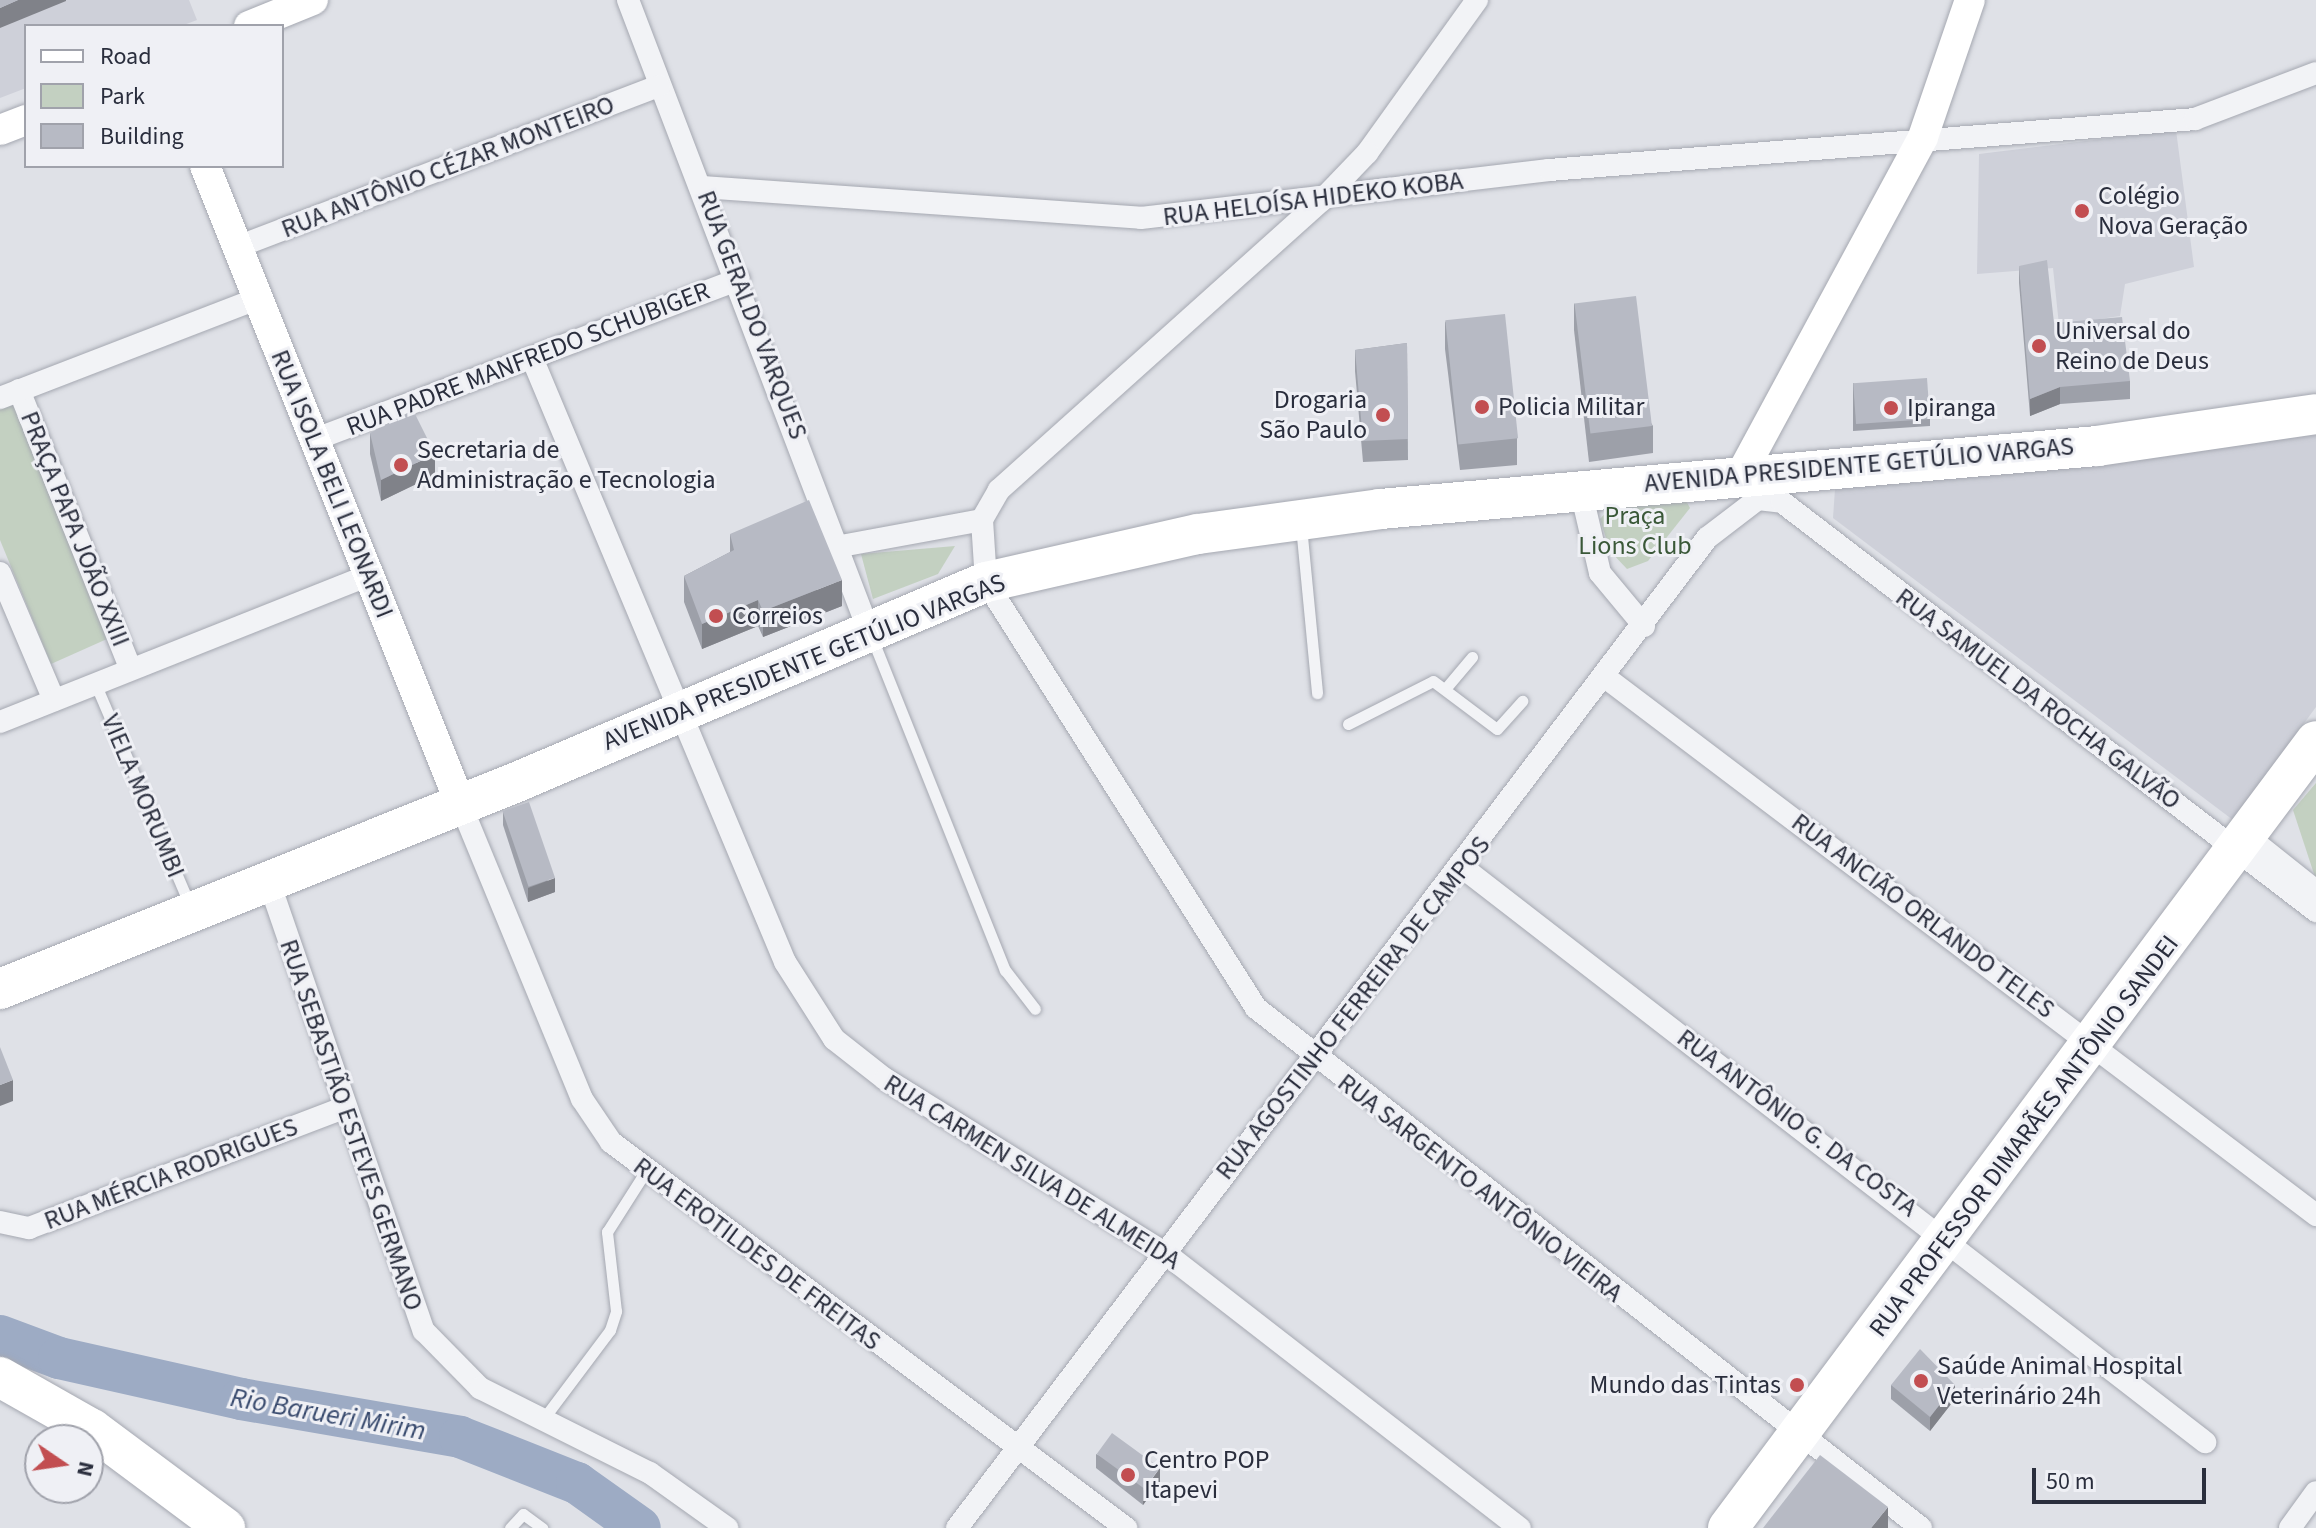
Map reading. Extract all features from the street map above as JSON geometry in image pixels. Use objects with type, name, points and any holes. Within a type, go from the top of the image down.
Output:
[{"type":"highway","name":"AVENIDA PRESIDENTE GETÚLIO VARGAS","points":[[0,989],[870,634],[986,582],[1198,534],[1580,487],[1749,487],[2097,446],[2316,414]]},
{"type":"highway","name":"RUA PROFESSOR DIMARÃES ANTÔNIO SANDEI","points":[[1728,1528],[1802,1437],[1946,1237],[2093,1044],[2316,741]]},
{"type":"highway","points":[[1,1378],[92,1429],[225,1528]]},
{"type":"street","points":[[254,24],[313,0]]},
{"type":"street","name":"RUA GERALDO VARQUES","points":[[628,0],[841,546],[870,634]]},
{"type":"street","points":[[986,582],[982,520],[1023,465],[1321,201],[1367,153],[1477,0]]},
{"type":"street","points":[[1749,487],[1923,137],[1970,0]]},
{"type":"street","name":"RUA HELOÍSA HIDEKO KOBA","points":[[702,187],[1076,219],[1321,201],[1549,170],[1923,137],[2195,119],[2316,73]]},
{"type":"street","name":"RUA ANTÔNIO CÉZAR MONTEIRO","points":[[237,247],[659,86]]},
{"type":"street","points":[[0,130],[24,121]]},
{"type":"street","name":"RUA ISOLA BELI LEONARDI","points":[[206,168],[460,803]]},
{"type":"street","name":"RUA PADRE MANFREDO SCHUBIGER","points":[[316,439],[739,279]]},
{"type":"street","points":[[10,394],[257,299]]},
{"type":"street","name":"RUA CARMEN SILVA DE ALMEIDA","points":[[532,358],[785,962],[834,1039],[885,1079],[1165,1253],[1520,1528]]},
{"type":"street","name":"PRAÇA PAPA JOÃO XXIII","points":[[10,394],[130,667]]},
{"type":"street","points":[[1580,487],[1600,573],[1644,626]]},
{"type":"street","name":"RUA AGOSTINHO FERREIRA DE CAMPOS","points":[[957,1528],[1462,867],[1707,538],[1749,487]]},
{"type":"street","name":"RUA SAMUEL DA ROCHA GALVÃO","points":[[1749,487],[1782,502],[2242,844],[2316,891]]},
{"type":"street","points":[[841,546],[982,520]]},
{"type":"street","points":[[0,573],[54,700]]},
{"type":"street","points":[[0,722],[130,667],[369,575]]},
{"type":"street","name":"RUA SARGENTO ANTÔNIO VIEIRA","points":[[986,582],[1225,965],[1256,1008],[1314,1060],[1921,1528]]},
{"type":"street","name":"RUA ANCIÃO ORLANDO TELES","points":[[1605,677],[2316,1215]]},
{"type":"street","name":"RUA EROTILDES DE FREITAS","points":[[460,803],[582,1099],[644,1174],[1020,1445],[1126,1528]]},
{"type":"street","name":"RUA SAMUEL DA ROCHA GALVÃO","points":[[2242,844],[2316,911]]},
{"type":"street","name":"RUA ANTÔNIO G. DA COSTA","points":[[1462,867],[1946,1237],[2205,1442]]},
{"type":"street","name":"RUA SEBASTIÃO ESTEVES GERMANO","points":[[268,879],[341,1109],[406,1295],[448,1363],[480,1388],[544,1418]]},
{"type":"street","name":"RUA MÉRCIA RODRIGUES","points":[[0,1222],[29,1228],[341,1109]]},
{"type":"street","points":[[544,1418],[650,1473],[727,1528]]},
{"type":"street","points":[[2290,1528],[2316,1492]]},
{"type":"lane","points":[[1301,521],[1317,693]]},
{"type":"lane","points":[[870,634],[1005,970],[1035,1009]]},
{"type":"lane","points":[[1445,689],[1472,657]]},
{"type":"lane","name":"VIELA MORUMBI","points":[[95,682],[191,910]]},
{"type":"lane","points":[[1348,724],[1430,682],[1445,689],[1497,729],[1522,701]]},
{"type":"lane","points":[[544,1418],[610,1330],[616,1288],[607,1232],[644,1174]]},
{"type":"lane","points":[[510,1528],[523,1514],[542,1528]]},
{"type":"shaded area","points":[[0,0],[189,0],[197,20],[186,24],[24,24],[24,89],[0,98]]},
{"type":"shaded area","name":"Colégio Nova Geração","points":[[2176,130],[2194,267],[2125,284],[2120,316],[2059,325],[2053,268],[1977,274],[1979,154]]},
{"type":"shaded area","points":[[2316,435],[2316,707],[2233,820],[1833,518],[1835,489]]},
{"type":"green space","points":[[13,401],[107,639],[51,664],[0,540],[0,407]]},
{"type":"green space","name":"Praça Lions Club","points":[[1684,497],[1690,508],[1648,561],[1627,569],[1610,551],[1600,519],[1613,505]]},
{"type":"green space","points":[[955,546],[938,574],[873,599],[861,554]]},
{"type":"green space","points":[[2316,783],[2316,880],[2293,810]]},
{"type":"building","points":[[0,0],[18,0],[0,8]]},
{"type":"building","points":[[2047,260],[2054,323],[2122,317],[2130,381],[2060,387],[2030,399],[2019,266]]},
{"type":"building","points":[[1636,296],[1652,426],[1590,434],[1574,304]]},
{"type":"building","name":"Policia Militar","points":[[1505,314],[1518,438],[1458,445],[1445,320]]},
{"type":"building","name":"Drogaria São Paulo","points":[[1407,343],[1408,439],[1363,441],[1355,350]]},
{"type":"building","name":"Ipiranga","points":[[1927,378],[1930,419],[1856,424],[1853,383]]},
{"type":"building","points":[[413,410],[435,454],[381,480],[370,433]]},
{"type":"building","points":[[809,500],[842,580],[763,611],[758,600],[702,624],[684,576],[734,550],[730,534]]},
{"type":"building","points":[[529,802],[555,878],[529,887],[503,811]]},
{"type":"building","points":[[0,1047],[13,1080],[0,1085]]},
{"type":"building","name":"Saúde Animal Hospital Veterinário 24h","points":[[1920,1349],[1955,1385],[1930,1417],[1891,1385]]},
{"type":"building","points":[[1112,1433],[1160,1468],[1144,1489],[1097,1454]]},
{"type":"building","points":[[1820,1455],[1888,1507],[1871,1528],[1763,1528]]},
{"type":"waterway","name":"Rio Barueri Mirim","points":[[0,1336],[59,1358],[241,1399],[460,1437],[577,1483],[640,1528]]},
{"type":"place","name":"Colégio Nova Geração","points":[[2082,211]]},
{"type":"place","name":"Universal do Reino de Deus","points":[[2039,346]]},
{"type":"place","name":"Policia Militar","points":[[1482,407]]},
{"type":"place","name":"Ipiranga","points":[[1891,408]]},
{"type":"place","name":"Drogaria São Paulo","points":[[1383,415]]},
{"type":"place","name":"Secretaria de Administração e Tecnologia","points":[[401,465]]},
{"type":"place","name":"Correios","points":[[716,616]]},
{"type":"place","name":"Saúde Animal Hospital Veterinário 24h","points":[[1921,1381]]},
{"type":"place","name":"Mundo das Tintas","points":[[1797,1385]]},
{"type":"place","name":"Centro POP Itapevi","points":[[1128,1475]]}]
